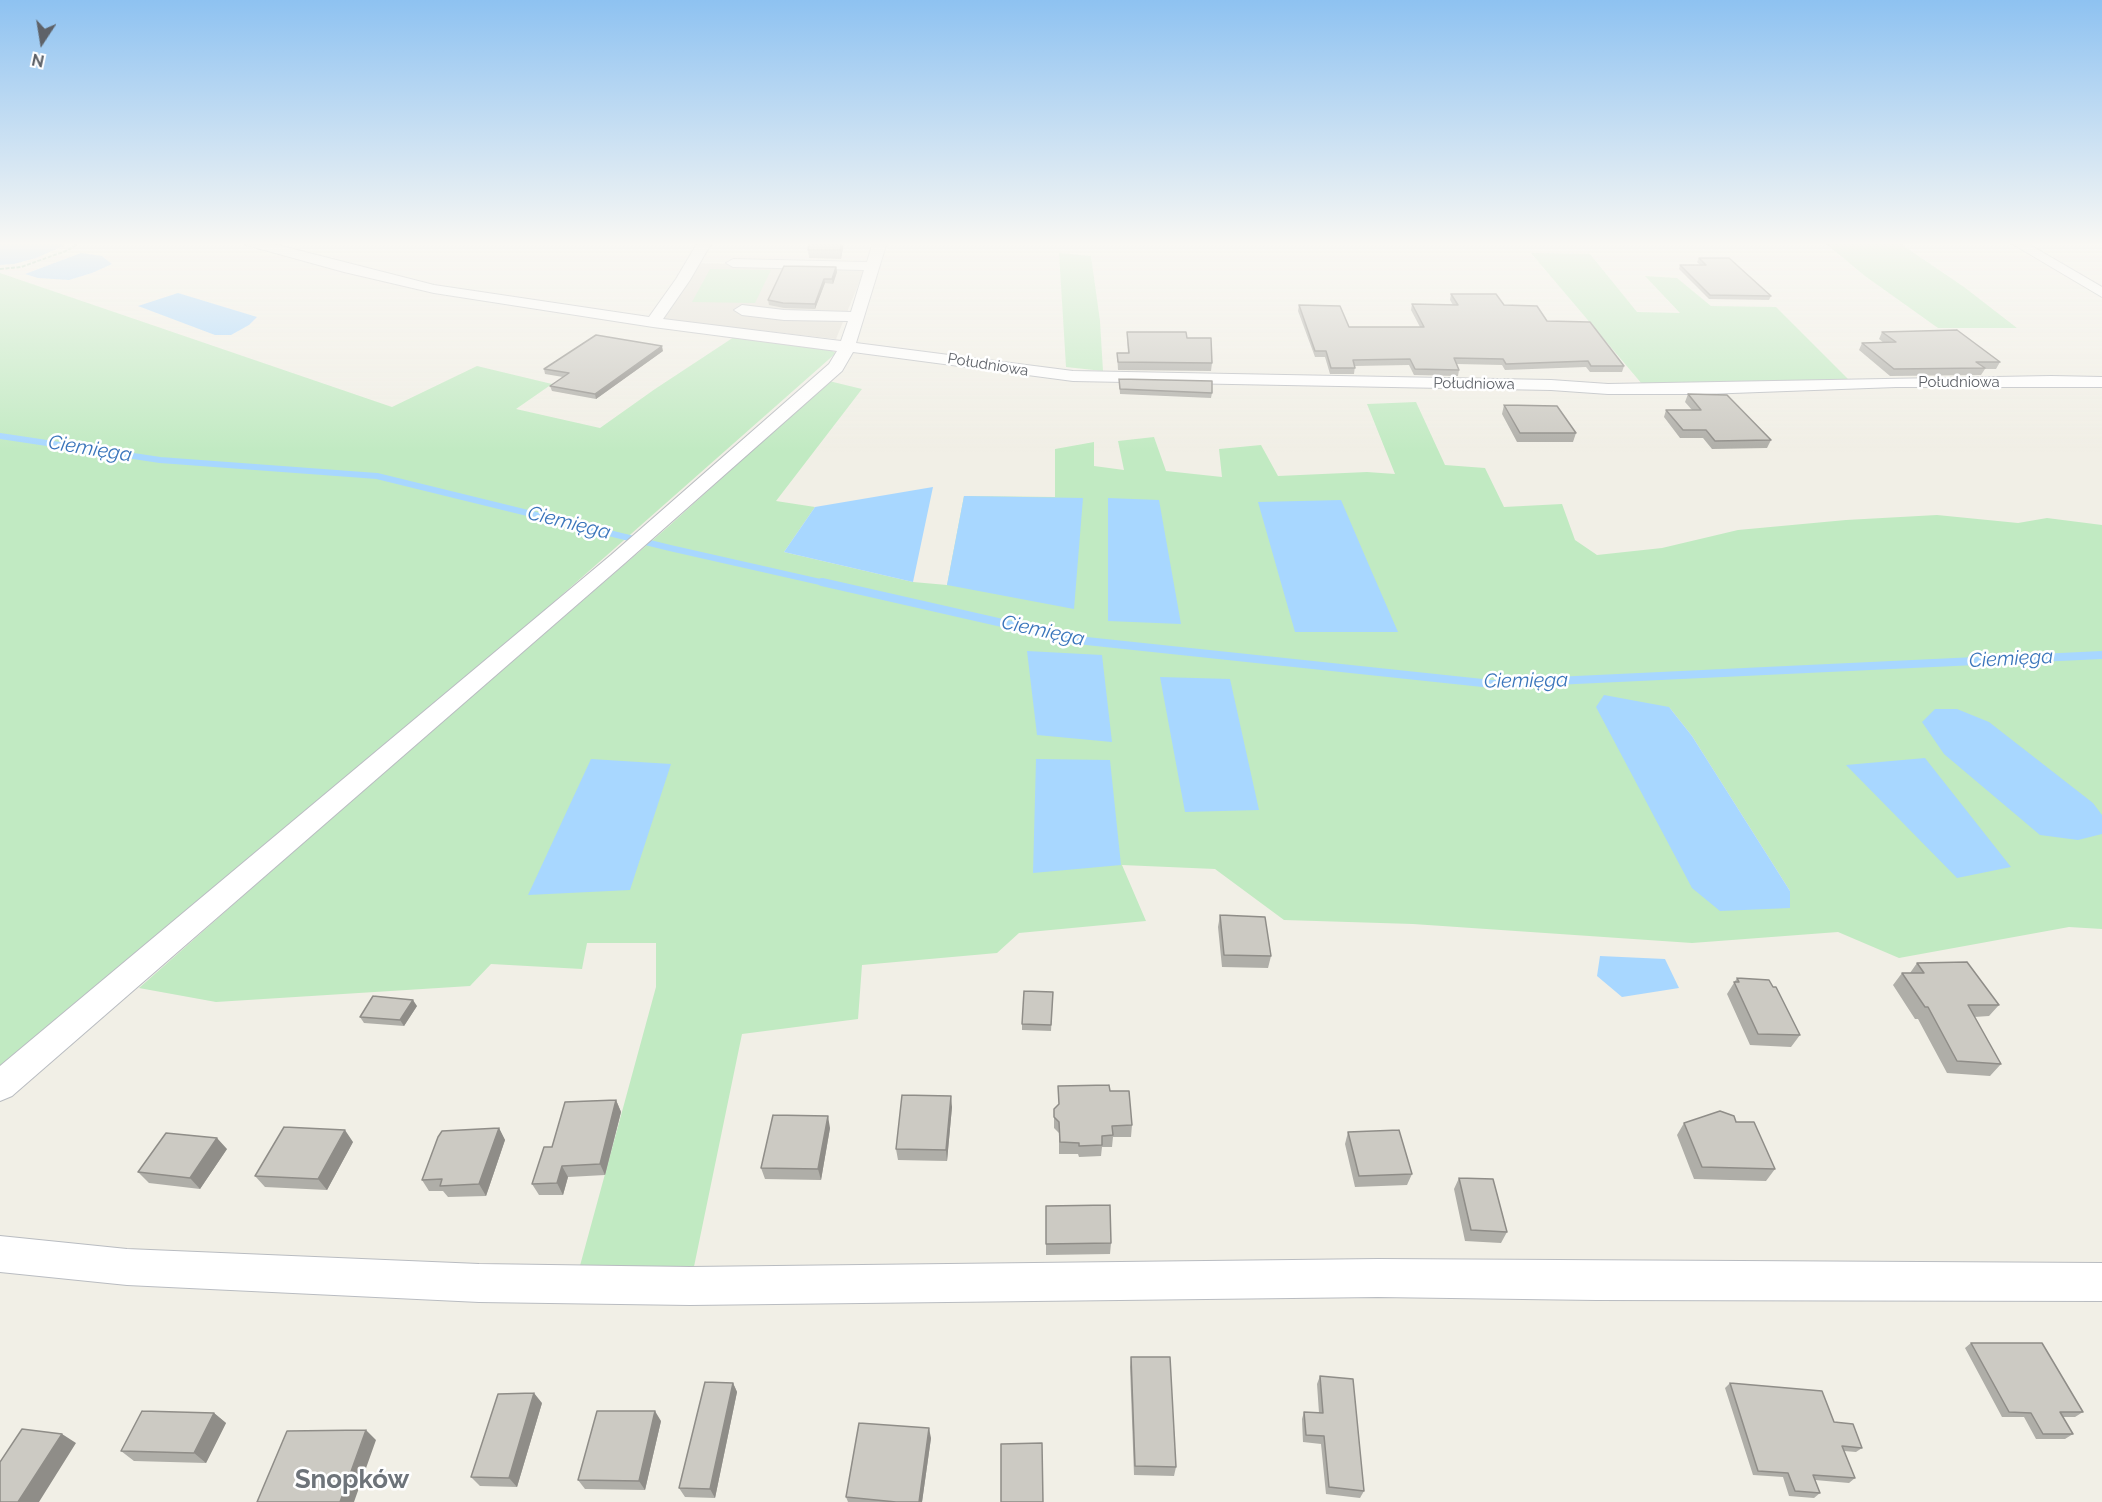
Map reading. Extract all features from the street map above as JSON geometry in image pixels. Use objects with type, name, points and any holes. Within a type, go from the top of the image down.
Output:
[{"type":"street","name":"Południowa","points":[[587,312],[1073,376],[1551,385],[1619,389],[1705,389],[1896,382],[2102,382]]},
{"type":"street","points":[[653,322],[660,312]]},
{"type":"street","points":[[760,312],[857,317]]},
{"type":"street","points":[[0,1086],[618,559],[829,373],[843,358],[859,312]]},
{"type":"street","points":[[0,1254],[175,1270],[478,1283],[690,1286],[1378,1278],[2102,1282]]},
{"type":"shaded area","points":[[660,312],[847,312],[836,339],[655,319]]},
{"type":"green space","points":[[0,312],[114,312],[392,407],[477,366],[552,384],[516,409],[600,428],[734,337],[826,348],[836,353],[444,699],[0,1071]]},
{"type":"green space","points":[[1063,312],[1099,312],[1103,371],[1066,367]]},
{"type":"green space","points":[[1581,312],[1781,312],[1849,380],[1642,384]]},
{"type":"green space","points":[[1916,312],[1996,312],[2017,328],[1938,328]]},
{"type":"green space","points":[[829,381],[862,389],[776,501],[815,507],[784,552],[913,582],[947,585],[964,496],[1055,497],[1055,449],[1094,442],[1094,466],[1124,470],[1118,441],[1154,437],[1166,471],[1222,477],[1219,449],[1261,445],[1278,476],[1367,472],[1395,474],[1367,404],[1416,402],[1445,465],[1485,468],[1504,507],[1562,504],[1575,540],[1597,555],[1662,548],[1738,530],[1846,520],[1937,515],[2018,523],[2047,518],[2102,525],[2102,929],[2069,927],[1899,958],[1838,932],[1692,943],[1413,924],[1284,920],[1215,869],[1122,865],[1146,921],[1019,933],[997,953],[862,965],[858,1019],[742,1034],[690,1286],[575,1284],[656,987],[656,943],[587,943],[582,969],[491,964],[470,986],[216,1002],[139,988],[669,526]],"holes":[[[1669,707],[1692,736],[1790,891],[1790,908]]]},
{"type":"water","points":[[154,312],[241,312],[257,317],[249,325],[231,335],[215,335]]},
{"type":"water","points":[[933,487],[913,582],[784,552],[815,507]]},
{"type":"water","points":[[964,496],[1083,498],[1074,609],[947,585]]},
{"type":"water","points":[[1108,498],[1159,500],[1181,624],[1108,621]]},
{"type":"water","points":[[1341,500],[1398,632],[1295,632],[1258,502]]},
{"type":"water","points":[[1027,651],[1102,655],[1112,742],[1037,735]]},
{"type":"water","points":[[1160,677],[1230,679],[1259,810],[1185,812]]},
{"type":"water","points":[[1604,695],[1669,707],[1692,736],[1790,891],[1790,908],[1720,911],[1692,888],[1596,707]]},
{"type":"water","points":[[1935,709],[1957,709],[1989,722],[2093,803],[2102,815],[2102,834],[2078,840],[2040,835],[1944,754],[1922,722]]},
{"type":"water","points":[[1925,758],[2011,867],[1957,878],[1846,765]]},
{"type":"water","points":[[591,759],[671,764],[630,890],[528,895]]},
{"type":"water","points":[[1036,759],[1110,760],[1121,865],[1033,873]]},
{"type":"water","points":[[1600,956],[1665,959],[1679,988],[1622,997],[1597,976]]},
{"type":"building","points":[[1301,312],[1343,312],[1349,327],[1424,327],[1416,312],[1541,312],[1547,321],[1590,322],[1624,366],[1591,366],[1588,361],[1506,364],[1503,359],[1454,358],[1459,370],[1415,369],[1410,359],[1353,360],[1355,368],[1331,368],[1326,351],[1315,351]]},
{"type":"building","points":[[1957,330],[2000,362],[1976,362],[1985,368],[1894,369],[1862,343],[1896,342],[1882,332]]},
{"type":"building","points":[[1127,332],[1186,332],[1187,338],[1211,338],[1212,363],[1118,362],[1117,353],[1129,353]]},
{"type":"building","points":[[596,335],[662,346],[595,394],[550,386],[569,373],[544,369]]},
{"type":"building","points":[[1119,379],[1212,381],[1212,393],[1120,389]]},
{"type":"building","points":[[1688,394],[1727,395],[1771,440],[1715,441],[1706,430],[1683,430],[1666,410],[1701,410]]},
{"type":"building","points":[[1504,405],[1557,406],[1576,433],[1520,433]]},
{"type":"building","points":[[1220,915],[1265,917],[1271,956],[1224,955]]},
{"type":"building","points":[[1967,962],[1999,1005],[1968,1005],[2001,1064],[1957,1061],[1928,1007],[1925,1007],[1902,973],[1924,973],[1917,963]]},
{"type":"building","points":[[1737,978],[1769,980],[1773,987],[1776,987],[1800,1035],[1758,1034],[1734,982],[1739,982]]},
{"type":"building","points":[[1024,991],[1053,992],[1051,1025],[1022,1024]]},
{"type":"building","points":[[373,996],[413,1000],[400,1020],[360,1017]]},
{"type":"building","points":[[1109,1085],[1110,1091],[1129,1091],[1132,1125],[1112,1126],[1113,1135],[1102,1136],[1102,1145],[1079,1146],[1079,1143],[1060,1142],[1059,1122],[1054,1117],[1054,1109],[1059,1104],[1058,1086]]},
{"type":"building","points":[[902,1095],[951,1096],[946,1150],[896,1149]]},
{"type":"building","points":[[616,1100],[600,1164],[562,1166],[557,1183],[532,1184],[544,1147],[552,1147],[565,1102]]},
{"type":"building","points":[[1720,1111],[1734,1116],[1736,1122],[1754,1122],[1775,1169],[1702,1167],[1684,1123]]},
{"type":"building","points":[[773,1115],[828,1116],[818,1169],[761,1168]]},
{"type":"building","points":[[284,1127],[345,1130],[318,1179],[255,1176]]},
{"type":"building","points":[[499,1128],[479,1184],[440,1186],[442,1179],[422,1180],[442,1131]]},
{"type":"building","points":[[1399,1130],[1412,1174],[1359,1176],[1348,1132]]},
{"type":"building","points":[[166,1133],[217,1138],[190,1178],[138,1172]]},
{"type":"building","points":[[1459,1178],[1493,1179],[1507,1232],[1471,1230]]},
{"type":"building","points":[[1110,1205],[1111,1243],[1046,1244],[1046,1206]]},
{"type":"building","points":[[1971,1343],[2042,1343],[2083,1412],[2060,1412],[2073,1434],[2043,1434],[2031,1413],[2009,1412]]},
{"type":"building","points":[[1131,1357],[1170,1357],[1176,1467],[1135,1466]]},
{"type":"building","points":[[1320,1376],[1353,1379],[1364,1491],[1329,1487],[1324,1436],[1306,1435],[1304,1412],[1323,1413]]},
{"type":"building","points":[[705,1382],[733,1383],[710,1489],[679,1488]]},
{"type":"building","points":[[1730,1383],[1822,1391],[1834,1422],[1853,1424],[1862,1448],[1842,1446],[1855,1478],[1813,1475],[1820,1493],[1795,1491],[1788,1473],[1758,1471]]},
{"type":"building","points":[[534,1393],[509,1478],[471,1477],[498,1394]]},
{"type":"building","points":[[142,1411],[214,1413],[194,1453],[121,1451]]},
{"type":"building","points":[[597,1411],[655,1411],[639,1481],[578,1480]]},
{"type":"building","points":[[859,1423],[929,1428],[919,1502],[846,1497]]},
{"type":"building","points":[[22,1429],[62,1434],[18,1502],[0,1502],[0,1462]]},
{"type":"building","points":[[366,1430],[340,1502],[257,1502],[287,1431]]},
{"type":"building","points":[[1042,1443],[1043,1502],[1001,1502],[1001,1444]]},
{"type":"waterway","name":"Ciemięga","points":[[0,436],[160,460],[377,476],[670,548],[829,584]]},
{"type":"waterway","name":"Ciemięga","points":[[822,582],[1077,640],[1492,684],[2102,655]]},
{"type":"district","name":"Snopków","points":[[352,1480]]}]
